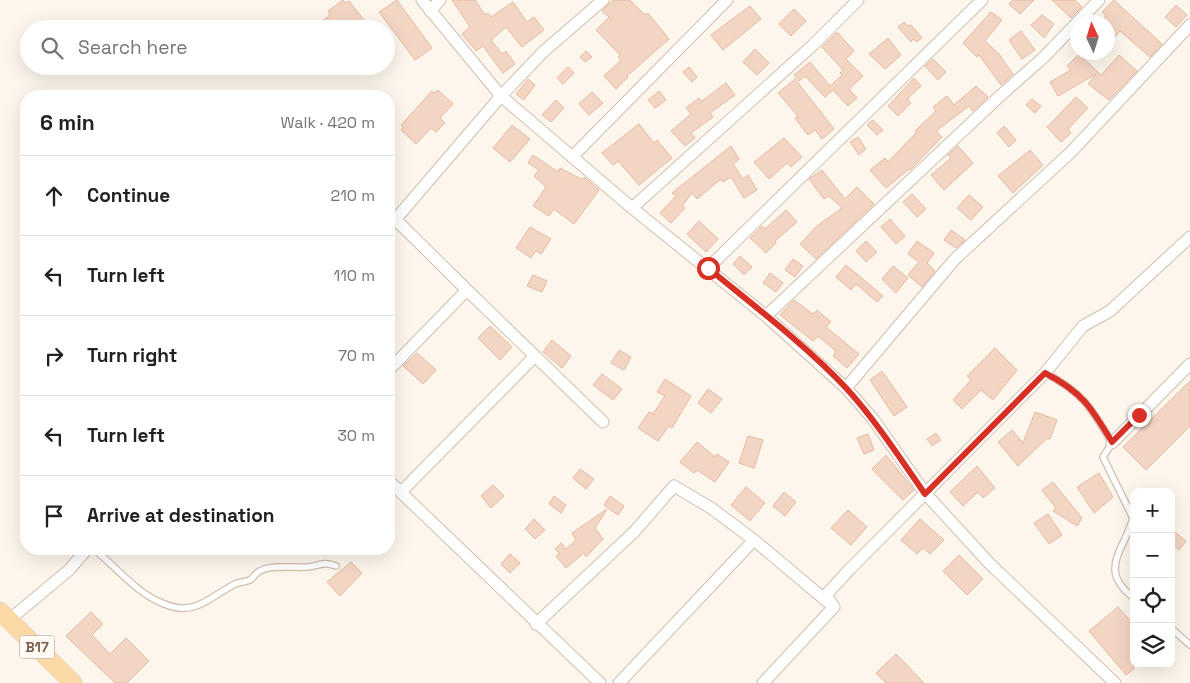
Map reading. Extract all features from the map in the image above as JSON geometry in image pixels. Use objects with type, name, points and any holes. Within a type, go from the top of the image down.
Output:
[{"type":"main road","name":"B17","points":[[5,615],[73,683]]},
{"type":"street","points":[[422,0],[501,96],[632,208],[766,316],[846,388],[872,419],[925,494],[989,563],[1116,683]]},
{"type":"street","points":[[430,11],[440,0]]},
{"type":"street","points":[[395,220],[501,96],[543,52],[603,0]]},
{"type":"street","points":[[572,157],[727,0]]},
{"type":"street","points":[[632,208],[813,45],[858,0]]},
{"type":"street","points":[[708,268],[982,0]]},
{"type":"street","points":[[766,316],[1001,95],[1044,57],[1099,0]]},
{"type":"street","points":[[846,388],[955,259],[1071,152],[1190,25]]},
{"type":"street","points":[[395,227],[467,290],[603,422]]},
{"type":"street","points":[[834,607],[826,595],[1045,373],[1083,326],[1110,310],[1190,237]]},
{"type":"street","points":[[395,364],[467,290]]},
{"type":"street","points":[[401,492],[535,356]]},
{"type":"street","points":[[1112,442],[1190,364]]},
{"type":"street","points":[[395,486],[536,624],[600,683]]},
{"type":"street","points":[[536,624],[635,531],[674,486],[712,508],[754,540],[834,607]]},
{"type":"street","points":[[619,683],[754,540]]},
{"type":"street","points":[[5,615],[69,570],[83,555]]},
{"type":"street","points":[[764,683],[834,607]]},
{"type":"lane","points":[[1045,373],[1068,385],[1082,396],[1112,442],[1103,457],[1133,518],[1128,535],[1120,548],[1113,566],[1116,580],[1124,591],[1130,595]]},
{"type":"lane","points":[[101,555],[161,603],[176,608],[192,608],[200,605],[236,583],[251,580],[258,572],[269,568],[311,567],[326,562],[336,566]]},
{"type":"lane","points":[[1175,632],[1190,645]]},
{"type":"building","points":[[343,0],[346,3],[349,1],[364,20],[324,20],[330,15],[328,11]]},
{"type":"building","points":[[397,0],[432,48],[415,60],[395,33],[395,20],[385,20],[379,12]]},
{"type":"building","points":[[452,0],[475,0],[485,15],[488,13],[491,17],[513,2],[527,22],[534,17],[544,30],[522,47],[506,27],[491,40],[502,54],[506,51],[515,64],[503,73],[483,46],[476,51],[462,34],[470,27]]},
{"type":"building","points":[[613,0],[630,0],[645,15],[648,13],[669,39],[627,76],[616,89],[604,76],[621,60],[618,57],[620,55],[596,30],[609,17],[602,11]]},
{"type":"building","points":[[1013,0],[1034,0],[1020,14],[1009,4]]},
{"type":"building","points":[[1052,0],[1075,0],[1082,7],[1074,15],[1070,15],[1070,17]]},
{"type":"building","points":[[1114,0],[1162,44],[1150,57],[1120,31],[1115,37],[1115,15],[1105,15],[1102,12]]},
{"type":"building","points":[[1176,5],[1187,15],[1176,27],[1165,17]]},
{"type":"building","points":[[750,6],[761,19],[723,50],[711,35]]},
{"type":"building","points":[[794,9],[806,21],[791,36],[779,24]]},
{"type":"building","points":[[991,12],[1002,20],[985,41],[999,54],[1013,74],[1001,85],[979,55],[977,57],[963,43]]},
{"type":"building","points":[[1042,15],[1054,24],[1044,38],[1031,25]]},
{"type":"building","points":[[904,22],[908,26],[911,25],[922,38],[916,42],[913,39],[911,42],[898,27]]},
{"type":"building","points":[[1021,31],[1035,50],[1022,59],[1009,40]]},
{"type":"building","points":[[837,32],[854,51],[846,59],[863,76],[849,89],[857,98],[848,106],[833,90],[825,97],[805,76],[799,81],[794,75],[810,62],[830,86],[842,75],[840,73],[843,70],[822,47]]},
{"type":"building","points":[[888,38],[901,55],[885,69],[869,54]]},
{"type":"building","points":[[755,49],[769,63],[757,75],[743,62]]},
{"type":"building","points":[[586,51],[592,57],[585,62],[580,57]]},
{"type":"building","points":[[1119,55],[1137,71],[1109,100],[1088,84],[1096,74],[1058,96],[1050,82],[1071,70],[1067,66],[1073,60],[1085,60],[1101,75]]},
{"type":"building","points":[[933,59],[946,72],[938,80],[925,66]]},
{"type":"building","points":[[568,67],[574,73],[563,84],[557,78]]},
{"type":"building","points":[[689,67],[697,77],[692,82],[683,72]]},
{"type":"building","points":[[914,78],[921,86],[907,99],[911,103],[898,116],[888,106]]},
{"type":"building","points":[[528,79],[535,85],[524,100],[516,94]]},
{"type":"building","points":[[795,79],[834,129],[822,139],[815,130],[808,135],[795,118],[798,116],[778,93]]},
{"type":"building","points":[[726,83],[735,95],[710,113],[713,117],[691,133],[695,138],[685,146],[671,131],[691,114],[686,108],[699,98],[702,101]]},
{"type":"building","points":[[976,86],[988,97],[973,111],[969,106],[936,131],[942,137],[910,170],[886,188],[870,170],[885,158],[888,162],[917,132],[915,131],[936,111],[933,107],[947,96],[954,105]]},
{"type":"building","points":[[438,90],[453,104],[440,118],[445,123],[436,132],[431,128],[416,144],[401,130],[403,127],[401,125],[432,91],[435,93]]},
{"type":"building","points":[[659,91],[666,100],[655,108],[648,100]]},
{"type":"building","points":[[592,92],[603,103],[589,115],[579,104]]},
{"type":"building","points":[[1076,97],[1088,108],[1068,129],[1071,133],[1061,142],[1047,127]]},
{"type":"building","points":[[1032,99],[1041,106],[1035,113],[1026,105]]},
{"type":"building","points":[[556,100],[564,108],[551,122],[542,115]]},
{"type":"building","points":[[873,120],[883,130],[877,135],[867,125]]},
{"type":"building","points":[[639,124],[654,143],[657,140],[672,158],[639,185],[618,161],[613,165],[602,153]]},
{"type":"building","points":[[512,125],[530,139],[510,162],[493,148]]},
{"type":"building","points":[[1004,126],[1016,140],[1009,147],[997,133]]},
{"type":"building","points":[[858,137],[866,149],[859,155],[850,142]]},
{"type":"building","points":[[784,138],[802,157],[791,167],[787,163],[769,179],[754,162]]},
{"type":"building","points":[[731,146],[739,159],[733,164],[743,179],[748,175],[757,190],[744,198],[731,177],[723,182],[721,179],[697,199],[692,193],[682,206],[685,208],[671,223],[660,213],[676,196],[672,193]]},
{"type":"building","points":[[958,146],[973,163],[944,190],[931,175],[951,158],[948,155]]},
{"type":"building","points":[[1030,150],[1043,165],[1013,193],[998,176]]},
{"type":"building","points":[[533,155],[558,172],[560,168],[583,180],[584,177],[599,190],[574,224],[554,209],[549,216],[533,206],[546,187],[534,176],[539,170],[528,163]]},
{"type":"building","points":[[822,170],[845,199],[857,187],[874,204],[816,259],[800,244],[817,226],[842,208],[829,196],[824,199],[809,179]]},
{"type":"building","points":[[912,194],[926,209],[917,217],[903,202]]},
{"type":"building","points":[[969,195],[983,207],[971,220],[957,208]]},
{"type":"building","points":[[786,210],[797,222],[775,241],[776,243],[766,253],[750,238],[762,226],[765,229]]},
{"type":"building","points":[[890,219],[905,236],[896,244],[881,227]]},
{"type":"building","points":[[699,221],[718,239],[706,252],[687,234]]},
{"type":"building","points":[[530,227],[551,239],[541,254],[536,251],[531,258],[516,248]]},
{"type":"building","points":[[951,230],[965,240],[956,248],[944,240]]},
{"type":"building","points":[[866,241],[877,252],[866,262],[856,251]]},
{"type":"building","points":[[917,241],[934,253],[927,263],[935,271],[922,287],[908,275],[919,262],[908,254]]},
{"type":"building","points":[[740,256],[752,267],[744,275],[733,264]]},
{"type":"building","points":[[793,259],[803,266],[795,277],[785,270]]},
{"type":"building","points":[[846,265],[883,296],[877,302],[856,284],[851,290],[836,277]]},
{"type":"building","points":[[893,266],[908,278],[896,293],[882,279]]},
{"type":"building","points":[[770,273],[783,283],[776,292],[763,283]]},
{"type":"building","points":[[533,275],[547,281],[542,292],[527,286]]},
{"type":"building","points":[[794,300],[813,314],[817,310],[831,322],[826,327],[859,354],[847,368],[833,356],[836,351],[818,336],[813,341],[780,315]]},
{"type":"building","points":[[490,326],[512,347],[500,360],[478,338]]},
{"type":"building","points":[[552,340],[571,356],[562,368],[543,352]]},
{"type":"building","points":[[995,348],[1017,370],[993,400],[981,390],[962,409],[953,400],[971,380],[967,376]]},
{"type":"building","points":[[619,350],[631,357],[624,370],[611,363]]},
{"type":"building","points":[[417,353],[436,370],[423,384],[403,366]]},
{"type":"building","points":[[882,371],[907,407],[894,416],[870,380]]},
{"type":"building","points":[[602,374],[622,389],[613,400],[593,385]]},
{"type":"building","points":[[665,379],[691,396],[672,428],[669,426],[658,441],[638,428],[649,412],[653,414],[665,396],[657,392]]},
{"type":"building","points":[[1190,381],[1190,426],[1146,470],[1123,447]]},
{"type":"building","points":[[708,389],[722,399],[711,413],[698,403]]},
{"type":"building","points":[[1035,412],[1057,420],[1050,439],[1047,438],[1018,466],[998,442],[1012,430],[1023,443]]},
{"type":"building","points":[[936,433],[941,440],[932,446],[927,439]]},
{"type":"building","points":[[868,434],[874,450],[864,454],[857,438]]},
{"type":"building","points":[[748,436],[763,440],[754,468],[739,463]]},
{"type":"building","points":[[697,442],[715,457],[717,454],[729,462],[715,482],[697,470],[694,473],[680,462]]},
{"type":"building","points":[[886,455],[914,490],[903,500],[872,469]]},
{"type":"building","points":[[977,466],[995,488],[983,498],[978,492],[963,506],[950,492]]},
{"type":"building","points":[[580,469],[594,479],[586,489],[573,478]]},
{"type":"building","points":[[1099,473],[1113,497],[1094,513],[1077,487]]},
{"type":"building","points":[[1053,482],[1082,518],[1077,526],[1053,511],[1056,508],[1042,490]]},
{"type":"building","points":[[493,485],[504,496],[491,508],[481,496]]},
{"type":"building","points":[[746,487],[765,503],[750,521],[731,505]]},
{"type":"building","points":[[784,492],[796,502],[785,516],[773,506]]},
{"type":"building","points":[[554,496],[566,505],[561,513],[549,504]]},
{"type":"building","points":[[610,496],[624,506],[618,515],[604,505]]},
{"type":"building","points":[[607,509],[595,528],[603,539],[586,557],[584,553],[566,568],[556,556],[560,554],[555,549],[561,543],[566,549],[576,540],[572,533]]},
{"type":"building","points":[[848,510],[867,527],[851,545],[831,528]]},
{"type":"building","points":[[1048,514],[1062,535],[1049,544],[1034,523]]},
{"type":"building","points":[[534,519],[545,530],[535,539],[525,529]]},
{"type":"building","points":[[920,519],[944,540],[930,554],[923,548],[917,554],[901,540]]},
{"type":"building","points":[[1175,532],[1186,541],[1179,550],[1175,546]]},
{"type":"building","points":[[510,554],[520,563],[510,573],[501,564]]},
{"type":"building","points":[[959,555],[983,579],[967,595],[943,571]]},
{"type":"building","points":[[351,562],[362,573],[340,596],[327,582]]},
{"type":"building","points":[[1118,607],[1130,620],[1130,668],[1134,669],[1126,675],[1089,631]]},
{"type":"building","points":[[91,612],[103,624],[92,635],[110,654],[126,638],[149,661],[127,683],[115,683],[66,636]]},
{"type":"building","points":[[896,654],[924,683],[886,683],[876,673]]},
{"type":"route","points":[[708,268],[766,316],[846,388],[872,419],[925,494],[1045,373],[1068,385],[1082,396],[1112,442],[1139,415]]}]
